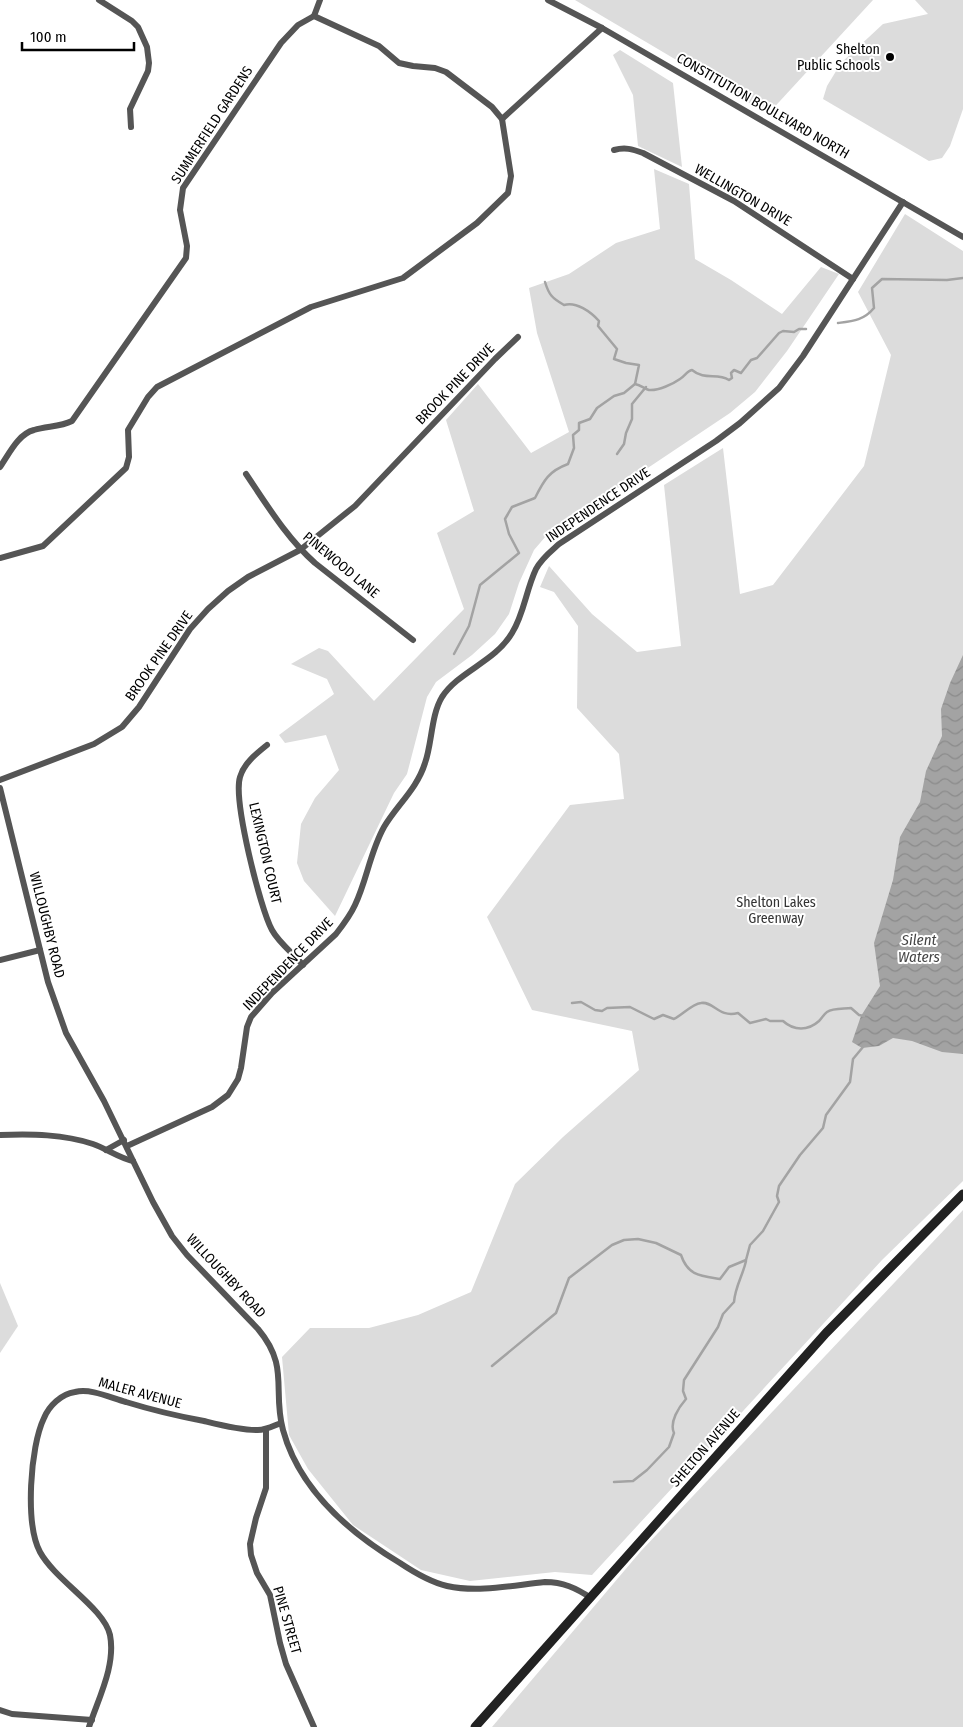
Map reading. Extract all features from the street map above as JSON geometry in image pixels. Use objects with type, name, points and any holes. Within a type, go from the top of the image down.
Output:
[{"type":"main road","name":"SHELTON AVENUE","points":[[476,1727],[826,1333],[963,1194]]},
{"type":"street","points":[[99,0],[132,21],[138,27],[147,47],[148,72],[130,110],[131,127]]},
{"type":"street","points":[[0,558],[43,546],[126,468],[129,457],[128,430],[148,397],[157,387],[311,307],[402,278],[477,223],[508,193],[511,176],[502,119],[492,107],[446,72],[399,63],[379,46],[314,16],[320,0]]},
{"type":"street","name":"CONSTITUTION BOULEVARD NORTH","points":[[548,0],[602,28],[963,237]]},
{"type":"street","name":"SUMMERFIELD GARDENS","points":[[0,467],[22,436],[33,430],[63,425],[72,421],[186,258],[187,246],[180,210],[183,188],[281,43],[298,25],[314,16]]},
{"type":"street","points":[[502,119],[602,28]]},
{"type":"street","name":"WELLINGTON DRIVE","points":[[614,150],[623,148],[643,153],[717,192],[781,231],[853,279]]},
{"type":"street","name":"INDEPENDENCE DRIVE","points":[[106,1150],[203,1112],[228,1095],[233,1089],[239,1074],[246,1032],[251,1017],[259,1006],[336,934],[356,904],[385,825],[420,778],[442,698],[455,684],[492,656],[510,637],[520,619],[536,570],[542,560],[559,544],[716,441],[754,412],[778,388],[803,356],[903,202]]},
{"type":"street","name":"BROOK PINE DRIVE","points":[[0,780],[94,744],[122,727],[139,708],[190,629],[208,609],[228,591],[248,577],[300,550],[355,506],[495,359],[518,338]]},
{"type":"street","name":"PINEWOOD LANE","points":[[246,474],[286,534],[300,550],[413,640]]},
{"type":"street","name":"LEXINGTON COURT","points":[[267,746],[247,763],[240,777],[241,820],[264,910],[273,931],[303,965]]},
{"type":"street","name":"WILLOUGHBY ROAD","points":[[0,788],[40,950],[55,1005],[66,1033],[104,1101],[172,1236],[187,1255],[258,1329],[268,1342],[276,1359],[279,1373],[281,1423],[289,1448],[309,1481],[334,1513],[367,1541],[422,1577],[446,1586],[485,1589],[555,1582],[579,1590],[591,1598]]},
{"type":"street","points":[[0,960],[40,950]]},
{"type":"street","points":[[0,1134],[40,1134],[66,1137],[133,1160]]},
{"type":"street","name":"MALER AVENUE","points":[[89,1727],[108,1670],[111,1653],[110,1636],[102,1618],[56,1574],[36,1542],[31,1484],[37,1438],[44,1417],[58,1400],[70,1393],[82,1391],[96,1393],[152,1410],[257,1431],[281,1423]]},
{"type":"street","name":"PINE STREET","points":[[266,1429],[266,1488],[250,1544],[251,1555],[257,1573],[270,1595],[286,1664],[314,1727]]},
{"type":"street","points":[[0,1710],[12,1714],[92,1720]]},
{"type":"green space","points":[[575,0],[873,0],[768,114]]},
{"type":"green space","points":[[915,0],[963,0],[963,109],[950,146],[942,158],[929,161],[823,99],[827,86],[841,63],[883,24],[928,14]]},
{"type":"green space","points":[[620,50],[673,83],[682,167],[638,146],[633,95],[613,55]]},
{"type":"green space","points":[[654,169],[689,184],[695,259],[782,314],[821,267],[839,274],[787,351],[755,392],[730,413],[546,536],[534,550],[519,583],[509,614],[495,634],[472,655],[436,682],[427,697],[407,774],[394,793],[335,916],[304,881],[297,863],[301,824],[315,798],[339,770],[326,735],[285,743],[279,735],[334,694],[327,679],[291,664],[319,648],[328,651],[374,701],[464,609],[437,533],[474,511],[446,420],[478,384],[531,453],[569,432],[537,333],[529,288],[569,274],[616,243],[660,229]]},
{"type":"green space","name":"Shelton Lakes Greenway","points":[[905,214],[963,251],[963,1181],[882,1260],[592,1575],[555,1572],[470,1581],[421,1570],[353,1525],[308,1469],[289,1435],[282,1357],[310,1328],[369,1328],[418,1315],[471,1292],[515,1184],[563,1137],[639,1070],[632,1031],[532,1010],[487,917],[570,805],[624,799],[619,754],[577,708],[578,626],[554,592],[540,587],[549,566],[592,614],[637,652],[681,646],[664,485],[723,448],[740,594],[773,585],[864,466],[891,355],[858,292]]},
{"type":"green space","points":[[963,1210],[963,1727],[492,1727],[641,1551]]},
{"type":"green space","points":[[0,1283],[18,1326],[0,1353]]},
{"type":"water","name":"Silent Waters","points":[[963,655],[963,1054],[942,1052],[912,1041],[893,1038],[879,1046],[862,1048],[852,1042],[861,1016],[880,986],[874,943],[893,880],[900,837],[920,802],[926,771],[942,736],[941,709]]},
{"type":"waterway","points":[[838,323],[858,319],[870,312],[874,308],[872,288],[882,279],[947,280],[963,278]]},
{"type":"waterway","points":[[545,282],[550,293],[557,300],[564,305],[569,304],[583,308],[599,321],[598,326],[617,349],[614,359],[639,365],[635,384]]},
{"type":"waterway","points":[[454,654],[469,626],[480,585],[519,553],[509,534],[505,519],[512,507],[535,498],[548,477],[556,470],[568,464],[574,448],[573,435],[579,430],[579,423],[590,419],[597,408],[614,396],[624,393],[635,384],[649,390],[657,389],[673,383],[692,370],[702,375],[729,380],[732,378],[731,373],[734,370],[741,373],[751,360],[757,358],[779,333],[806,329]]},
{"type":"waterway","points":[[617,454],[624,444],[632,419],[632,404],[646,387]]},
{"type":"waterway","points":[[572,1003],[581,1002],[595,1010],[602,1011],[607,1008],[630,1007],[654,1019],[663,1015],[674,1019],[694,1005],[706,1003],[721,1012],[738,1013],[750,1023],[766,1019],[770,1021],[783,1021],[796,1028],[810,1027],[832,1010],[851,1008],[859,1015],[864,1016]]},
{"type":"waterway","points":[[492,1366],[556,1313],[569,1278],[612,1245],[624,1240],[638,1239],[656,1243],[681,1255],[687,1267],[696,1274],[720,1279],[729,1267],[746,1260],[750,1245],[763,1231],[779,1202],[777,1196],[779,1186],[800,1155],[823,1128],[826,1115],[850,1082],[853,1059],[863,1047]]},
{"type":"waterway","points":[[614,1482],[633,1481],[647,1470],[669,1447],[674,1433],[674,1420],[686,1399],[683,1391],[684,1380],[718,1327],[723,1314],[734,1302],[746,1261]]},
{"type":"place","name":"Shelton Public Schools","points":[[890,57]]}]
